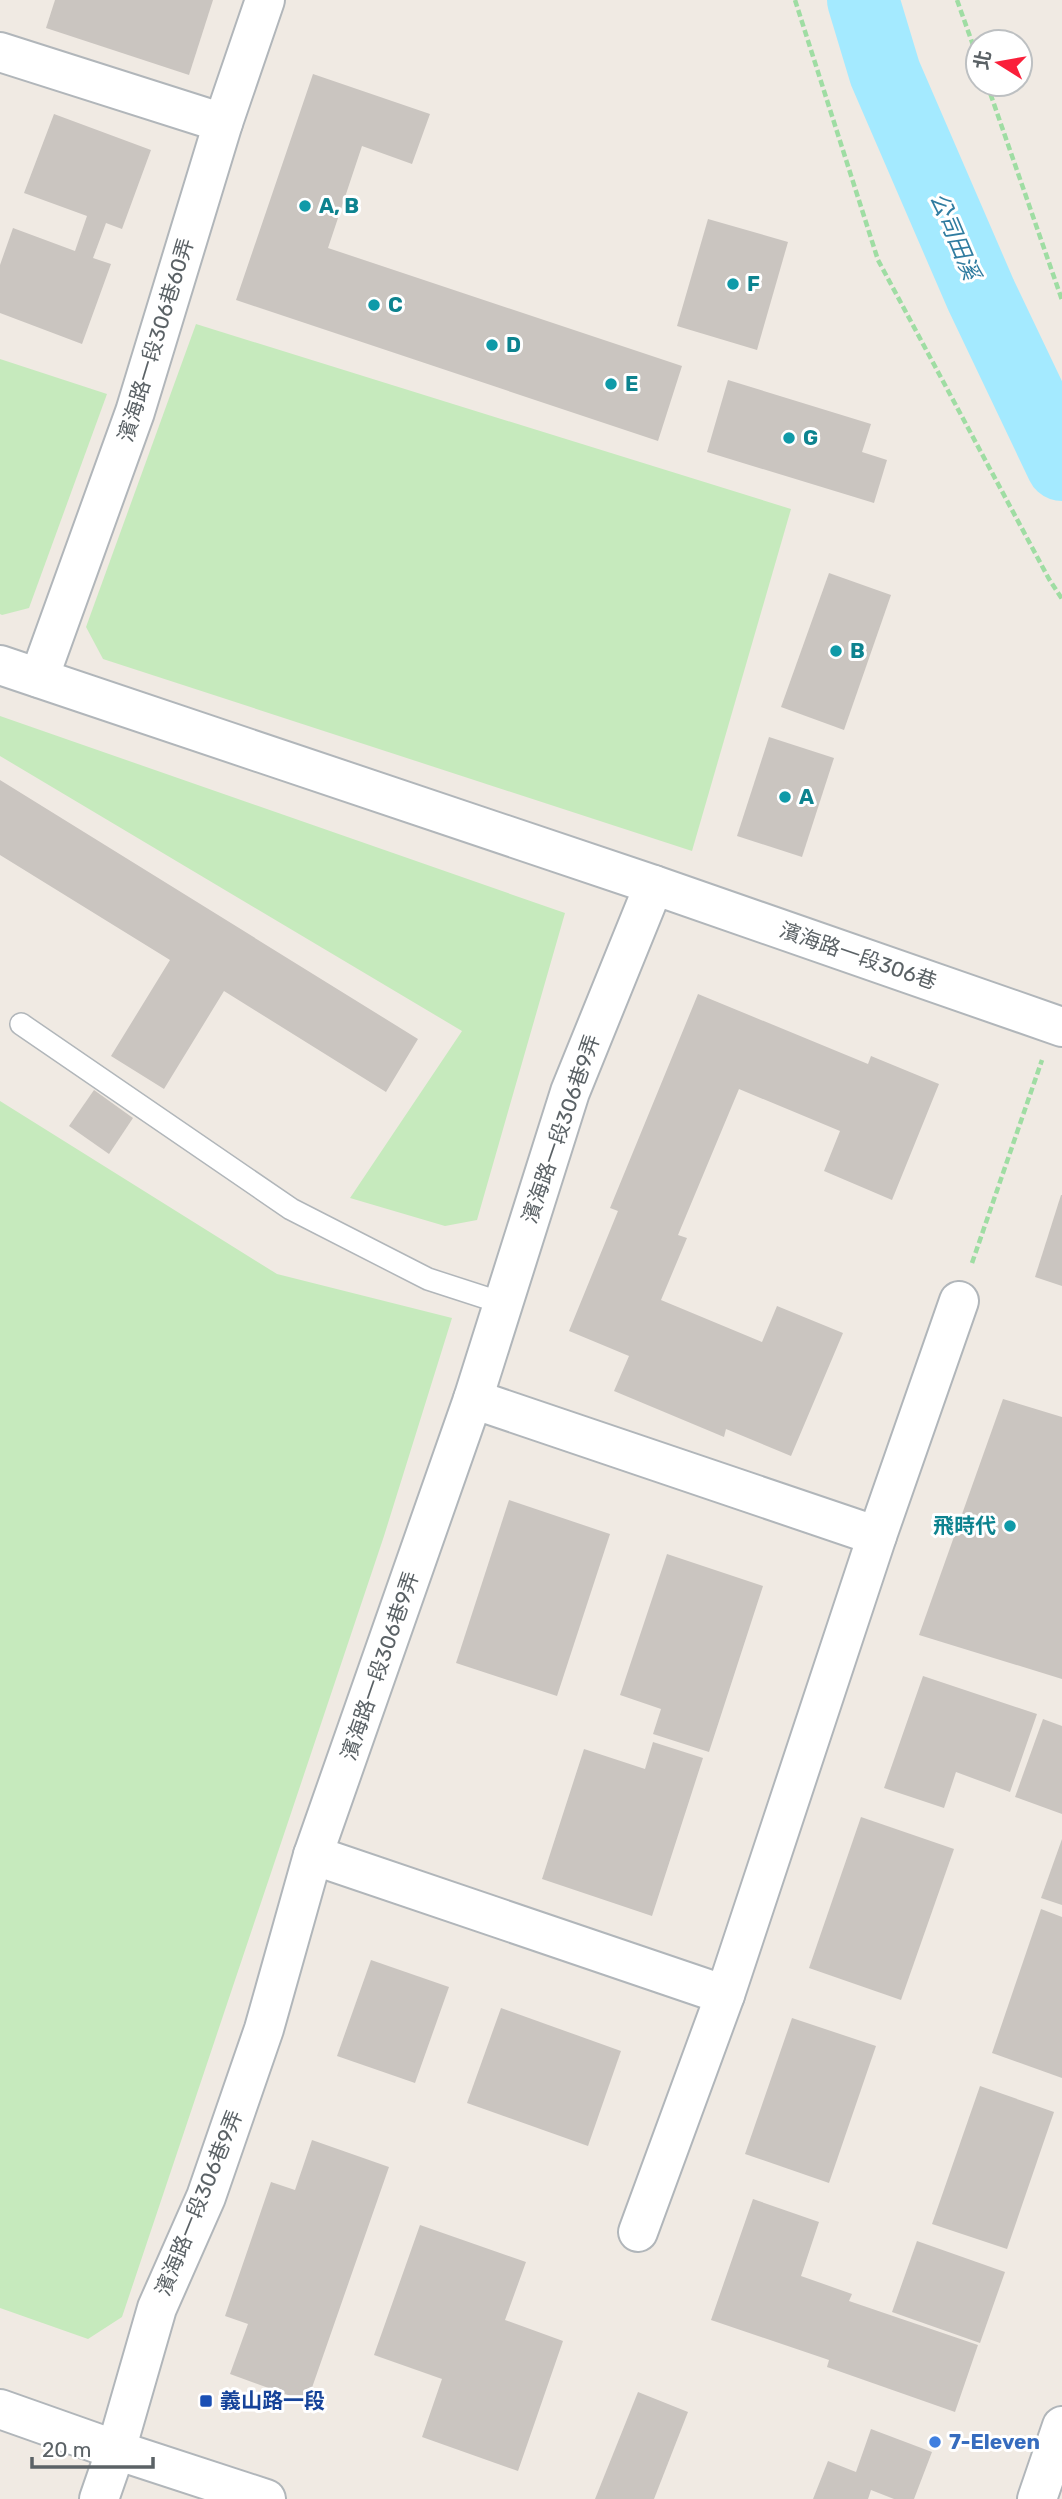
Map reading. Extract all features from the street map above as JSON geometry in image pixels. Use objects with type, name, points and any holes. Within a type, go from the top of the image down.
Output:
[{"type":"street","name":"濱海路一段306巷60弄","points":[[39,678],[135,412],[223,122],[265,0]]},
{"type":"street","points":[[0,52],[223,122]]},
{"type":"street","name":"濱海路一段306巷","points":[[0,665],[654,885],[1058,1026]]},
{"type":"street","name":"濱海路一段306巷9弄","points":[[99,2499],[157,2308],[206,2197],[264,2029],[313,1855],[474,1399],[570,1091],[654,885]]},
{"type":"street","points":[[638,2232],[725,1995],[877,1536],[959,1301]]},
{"type":"street","points":[[474,1399],[877,1536]]},
{"type":"street","points":[[313,1855],[725,1995]]},
{"type":"street","points":[[0,2409],[266,2499]]},
{"type":"street","points":[[1037,2499],[1062,2426]]},
{"type":"lane","points":[[21,1024],[291,1209],[429,1279],[502,1303]]},
{"type":"path","points":[[795,0],[878,260],[1062,599]]},
{"type":"path","points":[[957,0],[967,28]]},
{"type":"path","points":[[992,98],[1062,300]]},
{"type":"path","points":[[959,1301],[1058,1026]]},
{"type":"green space","points":[[196,324],[791,509],[692,851],[103,659],[86,627]]},
{"type":"green space","points":[[0,359],[107,394],[29,608],[2,615],[0,614]]},
{"type":"green space","points":[[0,716],[565,913],[477,1220],[445,1226],[350,1198],[462,1031],[0,756]]},
{"type":"green space","points":[[0,1101],[277,1274],[452,1318],[384,1536],[122,2317],[88,2339],[0,2308]]},
{"type":"building","points":[[55,0],[213,0],[189,75],[46,28]]},
{"type":"building","points":[[313,74],[430,114],[412,164],[362,146],[328,248],[682,366],[658,441],[236,300]]},
{"type":"building","points":[[54,114],[151,150],[122,229],[106,223],[93,258],[111,264],[82,344],[0,313],[0,265],[13,228],[75,251],[87,216],[24,193]]},
{"type":"building","name":"F","points":[[708,219],[788,242],[757,350],[677,326]]},
{"type":"building","name":"G","points":[[728,380],[871,424],[862,452],[887,460],[874,503],[707,452]]},
{"type":"building","name":"B","points":[[829,573],[891,595],[844,730],[781,707]]},
{"type":"building","name":"A","points":[[769,737],[834,758],[802,857],[737,836]]},
{"type":"building","points":[[0,780],[418,1039],[386,1092],[224,991],[164,1089],[111,1056],[170,960],[0,855]]},
{"type":"building","points":[[698,994],[868,1064],[871,1056],[939,1084],[892,1200],[824,1171],[840,1131],[739,1089],[678,1235],[687,1238],[661,1300],[762,1342],[777,1306],[843,1333],[791,1456],[726,1429],[724,1437],[614,1391],[629,1356],[569,1331],[618,1211],[610,1208]]},
{"type":"building","points":[[94,1090],[133,1118],[109,1154],[69,1126]]},
{"type":"building","points":[[1062,1195],[1062,1286],[1035,1277]]},
{"type":"building","name":"飛時代","points":[[1003,1399],[1062,1417],[1062,1679],[919,1635]]},
{"type":"building","points":[[509,1500],[610,1534],[557,1696],[456,1663]]},
{"type":"building","points":[[667,1554],[763,1586],[709,1752],[653,1734],[661,1709],[620,1695]]},
{"type":"building","points":[[923,1676],[1037,1714],[1010,1792],[956,1772],[944,1808],[884,1788]]},
{"type":"building","points":[[1043,1719],[1062,1726],[1062,1814],[1015,1797]]},
{"type":"building","points":[[653,1742],[703,1758],[652,1916],[542,1879],[584,1749],[645,1769]]},
{"type":"building","points":[[861,1817],[954,1849],[901,2000],[809,1968]]},
{"type":"building","points":[[1062,1839],[1062,1905],[1041,1898]]},
{"type":"building","points":[[1041,1909],[1062,1917],[1062,2078],[992,2053]]},
{"type":"building","points":[[371,1960],[449,1987],[415,2083],[337,2056]]},
{"type":"building","points":[[501,2008],[621,2051],[588,2146],[467,2103]]},
{"type":"building","points":[[792,2018],[876,2046],[829,2183],[745,2154]]},
{"type":"building","points":[[980,2086],[1054,2112],[1007,2249],[932,2224]]},
{"type":"building","points":[[312,2140],[389,2167],[307,2402],[230,2374],[248,2324],[225,2316],[271,2182],[295,2190]]},
{"type":"building","points":[[753,2199],[819,2222],[801,2276],[852,2294],[849,2301],[978,2345],[955,2412],[827,2367],[829,2360],[711,2320]]},
{"type":"building","points":[[420,2225],[526,2262],[505,2320],[563,2341],[518,2471],[422,2437],[442,2379],[374,2355]]},
{"type":"building","points":[[917,2241],[1005,2272],[980,2343],[892,2312]]},
{"type":"building","points":[[638,2392],[688,2412],[654,2499],[595,2499]]},
{"type":"building","points":[[871,2429],[932,2452],[914,2499],[894,2499],[871,2490],[868,2499],[813,2499],[828,2461],[856,2472]]},
{"type":"waterway","name":"公司田溪","points":[[863,0],[885,73],[981,295],[1062,465]]},
{"type":"place","name":"A, B","points":[[305,206]]},
{"type":"place","name":"F","points":[[733,284]]},
{"type":"place","name":"C","points":[[374,305]]},
{"type":"place","name":"D","points":[[492,345]]},
{"type":"place","name":"E","points":[[611,384]]},
{"type":"place","name":"G","points":[[789,438]]},
{"type":"place","name":"B","points":[[836,651]]},
{"type":"place","name":"A","points":[[785,797]]},
{"type":"place","name":"飛時代","points":[[1010,1526]]},
{"type":"place","name":"義山路一段","points":[[206,2401]]},
{"type":"place","name":"7-Eleven","points":[[935,2442]]}]
